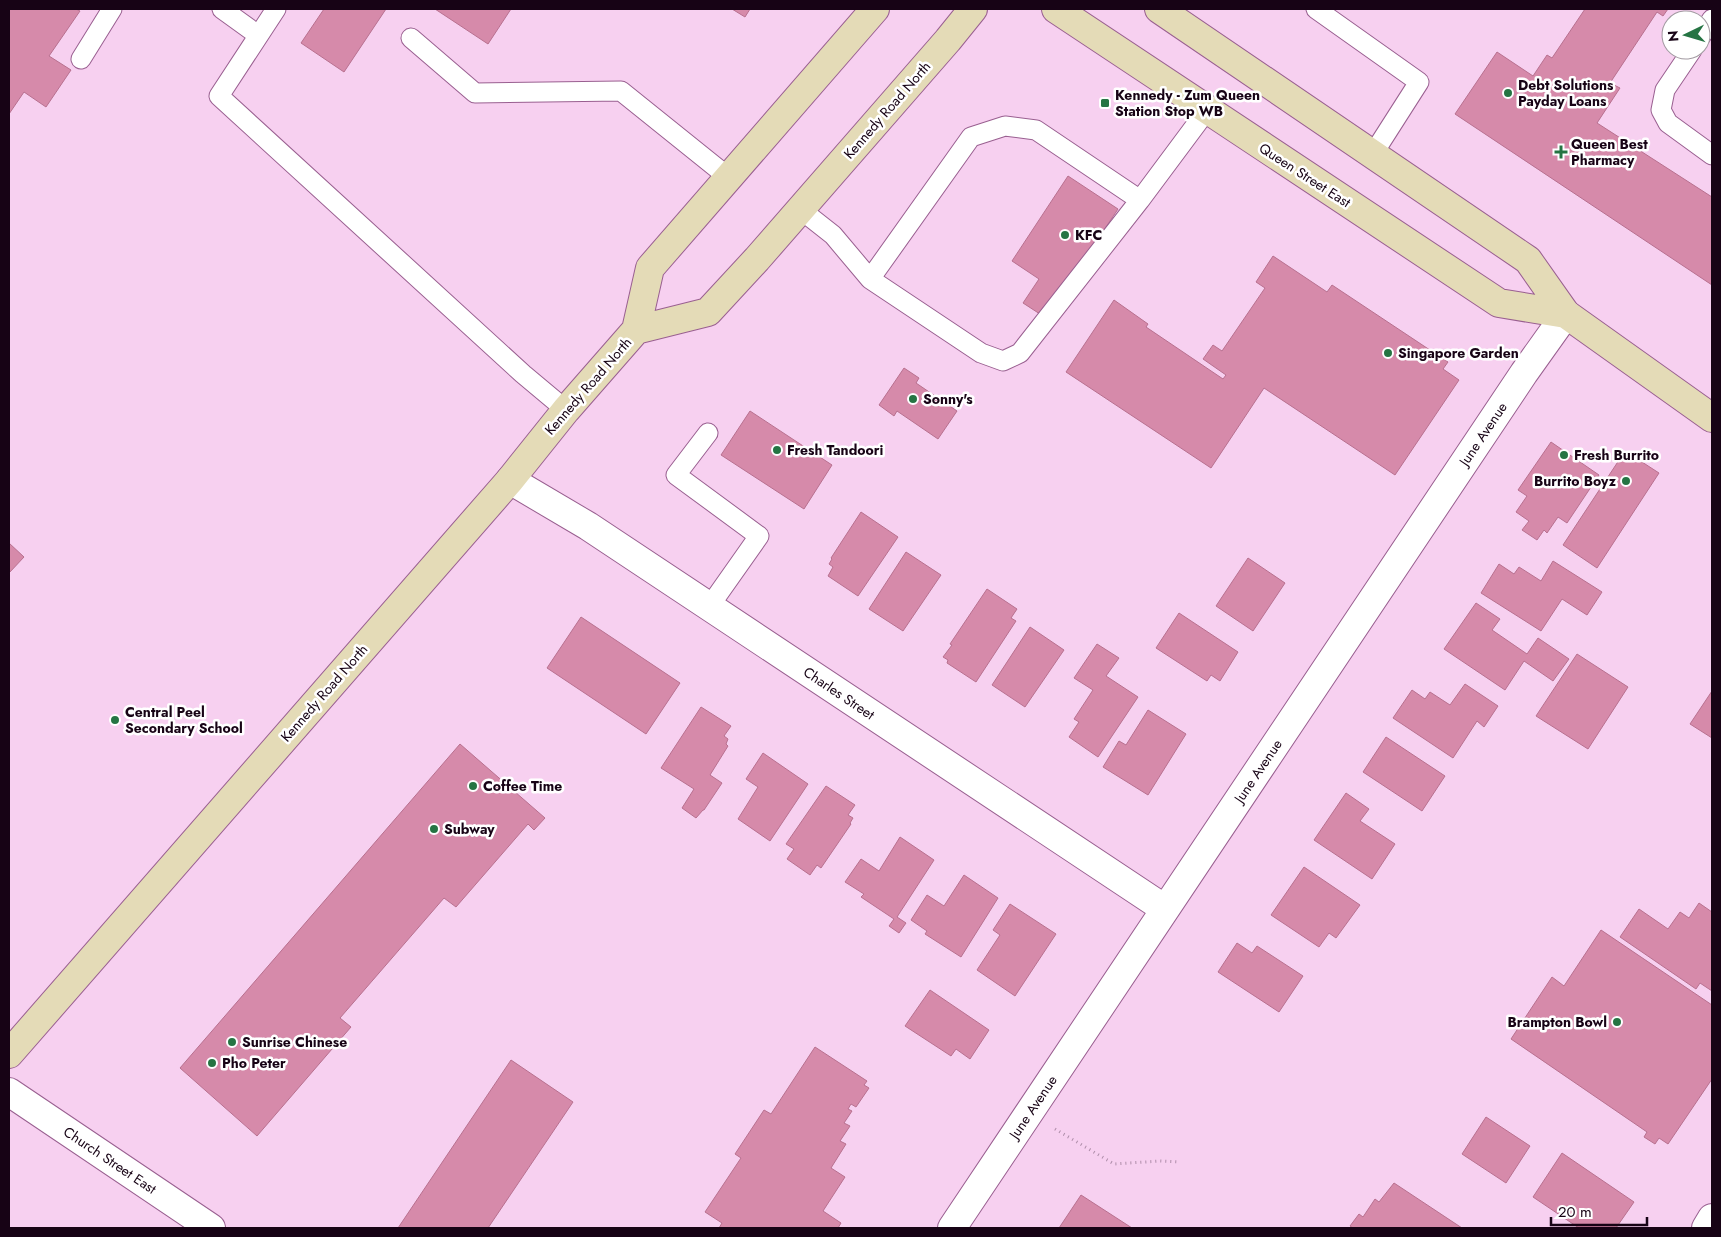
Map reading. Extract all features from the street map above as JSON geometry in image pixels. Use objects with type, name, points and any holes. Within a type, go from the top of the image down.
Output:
[{"type":"main road","name":"Kennedy Road North","points":[[9,1054],[510,480],[566,410],[636,330],[650,268],[875,9]]},
{"type":"main road","name":"Kennedy Road North","points":[[636,330],[708,312],[948,40],[973,9]]},
{"type":"main road","name":"Queen Street East","points":[[1056,9],[1499,303],[1566,314]]},
{"type":"main road","name":"Queen Street East","points":[[1159,9],[1528,260],[1566,314],[1712,418]]},
{"type":"street","name":"June Avenue","points":[[952,1228],[1513,390],[1566,314]]},
{"type":"street","name":"Charles Street","points":[[510,480],[568,513],[1165,909]]},
{"type":"street","name":"Church Street East","points":[[9,1092],[210,1228]]},
{"type":"street","points":[[1706,1228],[1712,1218]]},
{"type":"lane","points":[[80,59],[112,9]]},
{"type":"lane","points":[[222,9],[258,35]]},
{"type":"lane","points":[[276,9],[219,96],[522,374],[566,410]]},
{"type":"lane","points":[[1316,9],[1420,82],[1373,154]]},
{"type":"lane","points":[[411,38],[475,93],[621,91],[728,177]]},
{"type":"lane","points":[[1685,60],[1665,90],[1661,110],[1668,123],[1712,155]]},
{"type":"lane","points":[[800,209],[833,235],[870,279],[981,353],[1003,361],[1020,354],[1140,200],[1207,110]]},
{"type":"lane","points":[[870,279],[971,137],[1005,126],[1036,130],[1140,200]]},
{"type":"lane","points":[[708,433],[676,475],[759,536],[709,607]]},
{"type":"path","points":[[1055,1128],[1114,1164],[1160,1161],[1179,1162]]},
{"type":"building","points":[[9,9],[76,9],[80,11],[49,56],[71,70],[46,107],[24,92],[9,114]]},
{"type":"building","points":[[324,9],[386,9],[344,72],[301,43]]},
{"type":"building","points":[[435,9],[511,9],[488,44]]},
{"type":"building","points":[[732,9],[750,9],[745,17]]},
{"type":"building","points":[[1585,9],[1668,9],[1661,10],[1661,15],[1657,12],[1610,83],[1620,88],[1597,123],[1712,197],[1712,285],[1455,114],[1497,52],[1533,76],[1547,55],[1552,58]]},
{"type":"building","name":"KFC","points":[[1068,176],[1118,209],[1062,293],[1043,316],[1023,303],[1039,279],[1012,261]]},
{"type":"building","points":[[1273,256],[1327,292],[1332,285],[1448,362],[1443,369],[1459,380],[1395,475],[1264,388],[1211,468],[1066,372],[1114,300],[1148,324],[1146,327],[1223,379],[1226,375],[1203,359],[1213,345],[1222,351],[1265,288],[1256,282]]},
{"type":"building","points":[[904,368],[919,378],[916,383],[957,411],[938,439],[897,411],[894,416],[879,405]]},
{"type":"building","points":[[750,411],[832,465],[804,509],[721,455]]},
{"type":"building","points":[[1551,442],[1599,475],[1567,523],[1558,517],[1547,533],[1544,530],[1537,540],[1522,530],[1529,521],[1516,512],[1527,496],[1518,490]]},
{"type":"building","points":[[1625,451],[1659,473],[1597,568],[1563,545]]},
{"type":"building","points":[[861,512],[898,537],[858,596],[828,576],[833,567],[829,564],[831,558]]},
{"type":"building","points":[[9,543],[24,557],[9,573]]},
{"type":"building","points":[[906,552],[941,575],[903,631],[869,609]]},
{"type":"building","points":[[1248,558],[1285,583],[1253,631],[1216,606]]},
{"type":"building","points":[[1553,561],[1602,592],[1587,615],[1562,599],[1541,631],[1481,593],[1499,564],[1514,574],[1519,567],[1541,581]]},
{"type":"building","points":[[987,589],[1017,609],[1011,618],[1016,621],[976,682],[947,663],[948,660],[943,657]]},
{"type":"building","points":[[1476,603],[1500,619],[1492,630],[1527,654],[1538,638],[1569,659],[1553,681],[1524,661],[1505,690],[1444,649]]},
{"type":"building","points":[[1179,613],[1238,652],[1220,681],[1211,675],[1207,681],[1156,648]]},
{"type":"building","points":[[581,617],[680,683],[646,734],[547,668]]},
{"type":"building","points":[[1030,627],[1064,650],[1025,707],[992,685]]},
{"type":"building","points":[[1097,644],[1119,658],[1106,676],[1138,697],[1098,757],[1069,737],[1079,722],[1074,719],[1093,690],[1074,678]]},
{"type":"building","points":[[1577,654],[1628,687],[1588,749],[1536,716]]},
{"type":"building","points":[[1465,684],[1498,706],[1484,727],[1477,721],[1453,758],[1393,718],[1412,690],[1425,699],[1430,692],[1450,705]]},
{"type":"building","points":[[1712,691],[1712,738],[1690,724]]},
{"type":"building","points":[[701,707],[731,726],[724,736],[728,739],[726,744],[728,746],[710,775],[722,783],[704,810],[696,818],[682,808],[694,789],[661,768]]},
{"type":"building","points":[[1148,710],[1186,734],[1148,795],[1103,767],[1119,741],[1126,745]]},
{"type":"building","points":[[1386,737],[1445,776],[1422,811],[1363,772]]},
{"type":"building","points":[[460,744],[545,818],[534,830],[528,824],[456,907],[444,898],[340,1018],[351,1027],[257,1136],[180,1068]]},
{"type":"building","points":[[763,753],[808,784],[770,841],[738,819],[758,787],[746,779]]},
{"type":"building","points":[[826,786],[855,805],[848,815],[853,818],[851,824],[821,868],[817,865],[810,875],[787,859],[794,849],[786,844]]},
{"type":"building","points":[[1346,793],[1369,809],[1360,821],[1395,844],[1372,879],[1314,840]]},
{"type":"building","points":[[900,837],[934,860],[897,917],[906,923],[899,933],[889,926],[894,919],[861,897],[864,894],[845,882],[861,859],[879,871]]},
{"type":"building","points":[[1304,867],[1360,905],[1336,938],[1329,933],[1319,947],[1271,915]]},
{"type":"building","points":[[964,875],[998,898],[961,957],[925,934],[927,931],[911,920],[927,895],[944,906]]},
{"type":"building","points":[[1699,903],[1712,912],[1712,991],[1700,983],[1696,989],[1620,937],[1639,909],[1668,929],[1680,912],[1689,918]]},
{"type":"building","points":[[1010,904],[1056,934],[1015,996],[977,970],[1000,935],[993,930]]},
{"type":"building","name":"Brampton Bowl","points":[[1601,930],[1712,1005],[1712,1079],[1668,1144],[1659,1138],[1655,1144],[1644,1137],[1647,1132],[1511,1039],[1552,977],[1564,986]]},
{"type":"building","points":[[1237,943],[1252,953],[1257,946],[1303,976],[1279,1012],[1218,972]]},
{"type":"building","points":[[930,990],[989,1030],[970,1059],[956,1049],[951,1056],[905,1026]]},
{"type":"building","points":[[815,1047],[867,1081],[864,1085],[869,1088],[856,1107],[851,1104],[848,1109],[852,1111],[844,1123],[850,1126],[840,1141],[846,1144],[831,1168],[845,1177],[823,1211],[841,1223],[838,1228],[719,1228],[722,1223],[705,1212],[741,1158],[735,1154],[764,1110],[771,1114]]},
{"type":"building","points":[[511,1060],[573,1102],[488,1228],[398,1228]]},
{"type":"building","points":[[1486,1117],[1530,1146],[1506,1183],[1462,1154]]},
{"type":"building","points":[[1562,1153],[1634,1202],[1616,1228],[1579,1228],[1533,1197]]},
{"type":"building","points":[[1394,1183],[1462,1228],[1353,1228],[1350,1226],[1359,1214],[1363,1217],[1375,1199],[1379,1202]]},
{"type":"building","points":[[1081,1195],[1132,1228],[1059,1228]]},
{"type":"place","name":"Debt Solutions Payday Loans","points":[[1508,93]]},
{"type":"place","name":"Kennedy - Zum Queen Station Stop WB","points":[[1105,103]]},
{"type":"place","name":"Queen Best Pharmacy","points":[[1561,152]]},
{"type":"place","name":"KFC","points":[[1065,235]]},
{"type":"place","name":"Singapore Garden","points":[[1388,353]]},
{"type":"place","name":"Sonny's","points":[[913,399]]},
{"type":"place","name":"Fresh Tandoori","points":[[777,450]]},
{"type":"place","name":"Fresh Burrito","points":[[1564,455]]},
{"type":"place","name":"Burrito Boyz","points":[[1626,481]]},
{"type":"place","name":"Central Peel Secondary School","points":[[115,720]]},
{"type":"place","name":"Coffee Time","points":[[473,786]]},
{"type":"place","name":"Subway","points":[[434,829]]},
{"type":"place","name":"Brampton Bowl","points":[[1617,1022]]},
{"type":"place","name":"Sunrise Chinese","points":[[232,1042]]},
{"type":"place","name":"Pho Peter","points":[[212,1063]]}]
